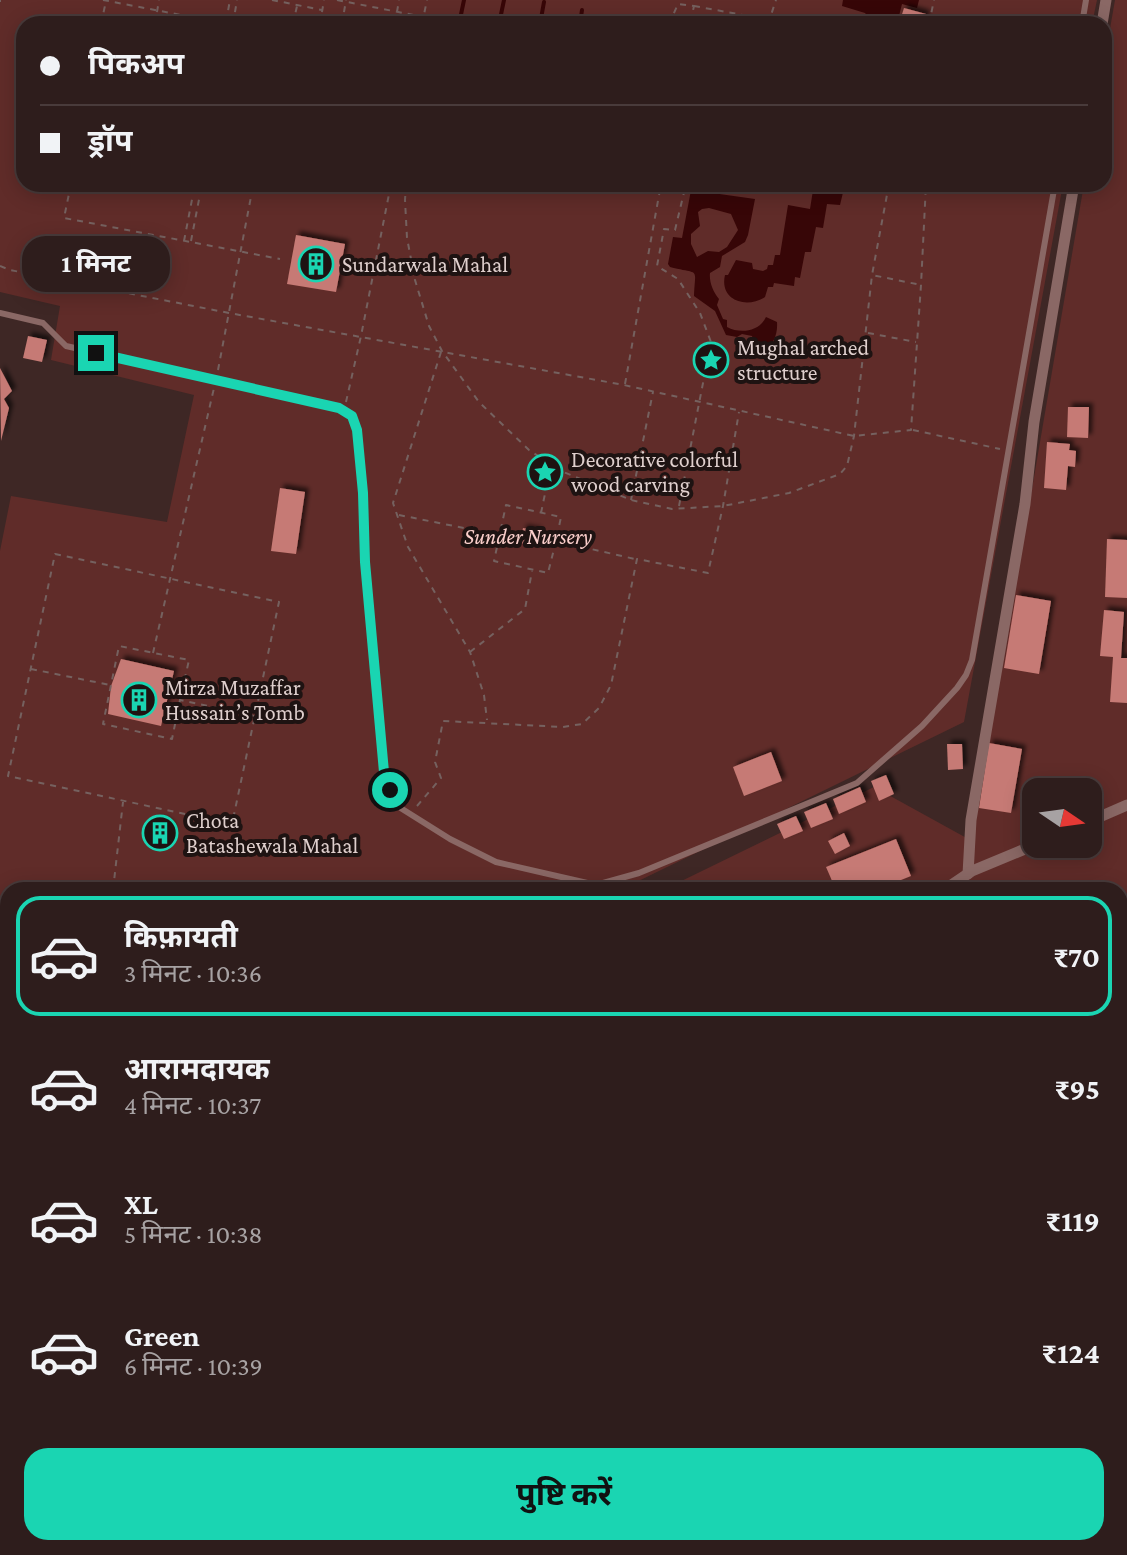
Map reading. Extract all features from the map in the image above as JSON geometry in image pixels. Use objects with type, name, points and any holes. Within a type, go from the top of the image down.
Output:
[{"type":"street","points":[[968,874],[971,820],[1025,504],[1034,422],[1073,192]]},
{"type":"street","points":[[1102,816],[1127,805]]},
{"type":"street","points":[[956,882],[1022,851]]},
{"type":"lane","points":[[607,882],[639,873],[857,783],[922,726],[966,675],[972,660],[1054,192]]},
{"type":"lane","points":[[0,313],[43,323],[66,346],[339,408],[352,416],[357,430],[363,493],[365,562],[384,772],[390,790],[399,807],[450,839],[496,862],[583,882]]},
{"type":"path","points":[[105,0],[187,16]]},
{"type":"path","points":[[156,16],[159,0]]},
{"type":"path","points":[[272,0],[322,10]]},
{"type":"path","points":[[311,7],[312,0]]},
{"type":"path","points":[[321,16],[324,0]]},
{"type":"path","points":[[337,0],[419,16]]},
{"type":"path","points":[[372,7],[374,0]]},
{"type":"path","points":[[396,16],[399,0]]},
{"type":"path","points":[[679,2],[752,16]]},
{"type":"path","points":[[295,16],[297,5]]},
{"type":"path","points":[[692,16],[694,6]]},
{"type":"path","points":[[69,192],[64,218],[280,259]]},
{"type":"path","points":[[184,241],[193,192]]},
{"type":"path","points":[[191,242],[200,192]]},
{"type":"path","points":[[153,653],[216,380],[252,192]]},
{"type":"path","points":[[344,411],[389,192]]},
{"type":"path","points":[[406,192],[407,238],[415,280],[429,326],[442,351],[479,402],[529,450],[561,471],[631,500],[672,509],[723,506],[789,493],[840,474],[847,466],[854,436],[872,275],[888,192]]},
{"type":"path","points":[[624,385],[660,192]]},
{"type":"path","points":[[679,508],[711,342],[700,313],[678,279],[657,266],[664,229],[675,230],[684,192]]},
{"type":"path","points":[[911,430],[926,192]]},
{"type":"path","points":[[0,266],[229,313],[624,385],[854,436],[911,430],[1008,451]]},
{"type":"path","points":[[872,275],[921,285]]},
{"type":"path","points":[[866,333],[918,342]]},
{"type":"path","points":[[442,351],[393,503],[408,547],[470,652],[484,695],[487,722]]},
{"type":"path","points":[[631,500],[653,391]]},
{"type":"path","points":[[556,541],[708,573],[740,411]]},
{"type":"path","points":[[541,513],[551,464]]},
{"type":"path","points":[[506,505],[541,513],[561,517],[548,573],[494,561],[506,505]]},
{"type":"path","points":[[397,514],[500,535]]},
{"type":"path","points":[[55,554],[170,579],[279,602],[232,824],[8,776],[55,554]]},
{"type":"path","points":[[410,814],[441,778],[435,762],[443,721],[563,727],[582,724],[599,708],[611,685],[637,559]]},
{"type":"path","points":[[470,652],[525,609],[532,569]]},
{"type":"path","points":[[119,646],[153,653],[189,660],[172,739],[103,724],[119,646]]},
{"type":"path","points":[[31,669],[111,686]]},
{"type":"path","points":[[180,700],[255,716]]},
{"type":"path","points":[[114,882],[123,801]]},
{"type":"green space","name":"Sunder Nursery","points":[[0,0],[1097,0],[1094,16],[16,16],[16,192],[1062,192],[964,722],[636,882],[0,882],[0,551],[11,496],[167,522],[194,395],[51,360],[60,306],[0,292]]},
{"type":"green space","points":[[1115,0],[1127,0],[1127,882],[679,882],[874,787],[972,841],[1083,192],[1112,192],[1112,17]]},
{"type":"shaded area","points":[[843,0],[919,0],[917,8],[902,4],[899,16],[867,16],[842,6]]},
{"type":"shaded area","points":[[691,192],[755,199],[745,242],[722,256],[720,267],[710,273],[710,280],[727,327],[749,330],[759,326],[766,317],[777,322],[775,337],[770,345],[756,350],[752,336],[726,335],[715,311],[694,296],[694,273],[668,264],[673,237],[682,238]],"holes":[[[702,209],[731,214],[738,230],[727,247],[697,257],[691,244],[691,234],[700,226],[698,212]]]},
{"type":"shaded area","points":[[813,192],[843,192],[840,205],[827,204],[823,228],[816,227],[811,252],[805,252],[800,278],[795,277],[794,286],[774,283],[773,287],[768,287],[765,297],[758,301],[743,302],[730,297],[724,284],[725,275],[728,275],[736,260],[752,263],[753,269],[763,271],[768,265],[773,265],[775,255],[780,255],[788,205],[810,209]]},
{"type":"building","points":[[904,8],[926,14],[925,16],[902,16]]},
{"type":"building","name":"Sundarwala Mahal","points":[[296,235],[345,244],[336,292],[287,284]]},
{"type":"building","points":[[28,336],[47,340],[42,362],[23,358]]},
{"type":"building","points":[[0,368],[12,391],[4,399],[9,408],[1,441]]},
{"type":"building","points":[[1068,407],[1089,407],[1088,438],[1067,437]]},
{"type":"building","points":[[1047,442],[1070,444],[1069,450],[1076,451],[1075,467],[1068,466],[1066,490],[1044,488]]},
{"type":"building","points":[[280,488],[305,492],[296,554],[271,551]]},
{"type":"building","points":[[523,528],[538,531],[535,546],[520,543]]},
{"type":"building","points":[[1107,539],[1127,540],[1127,598],[1105,597]]},
{"type":"building","points":[[1016,595],[1051,601],[1039,674],[1004,668]]},
{"type":"building","points":[[1104,610],[1124,612],[1121,658],[1127,658],[1127,703],[1110,702],[1113,657],[1100,656]]},
{"type":"building","name":"Mirza Muzaffar Hussain’s Tomb","points":[[121,659],[174,671],[161,726],[108,714],[111,686]]},
{"type":"building","points":[[989,743],[1022,749],[1011,813],[979,808]]},
{"type":"building","points":[[947,744],[962,744],[963,769],[948,770]]},
{"type":"building","points":[[771,752],[782,781],[744,796],[733,767]]},
{"type":"building","points":[[886,775],[894,794],[879,801],[871,781]]},
{"type":"building","points":[[860,787],[866,802],[839,814],[833,799]]},
{"type":"building","points":[[826,803],[833,819],[811,828],[804,812]]},
{"type":"building","points":[[796,816],[803,831],[784,839],[777,824]]},
{"type":"building","name":"Chota Batashewala Mahal","points":[[156,820],[166,822],[172,829],[169,841],[161,845],[152,842],[148,836],[150,826]]},
{"type":"building","points":[[844,833],[850,846],[835,854],[828,841]]},
{"type":"building","points":[[896,839],[911,876],[896,882],[833,882],[826,867]]},
{"type":"waterway","points":[[461,16],[464,0]]},
{"type":"waterway","points":[[501,16],[504,0]]},
{"type":"waterway","points":[[541,16],[544,2]]},
{"type":"waterway","points":[[581,16],[582,10]]},
{"type":"place","name":"Sundarwala Mahal","points":[[316,264]]},
{"type":"place","name":"Mughal arched structure","points":[[711,360]]},
{"type":"place","name":"Decorative colorful wood carving","points":[[545,472]]},
{"type":"place","name":"Mirza Muzaffar Hussain’s Tomb","points":[[139,700]]},
{"type":"place","name":"Chota Batashewala Mahal","points":[[160,833]]},
{"type":"route","points":[[96,353],[339,408],[352,416],[357,430],[363,493],[365,562],[384,772],[390,790]]}]
